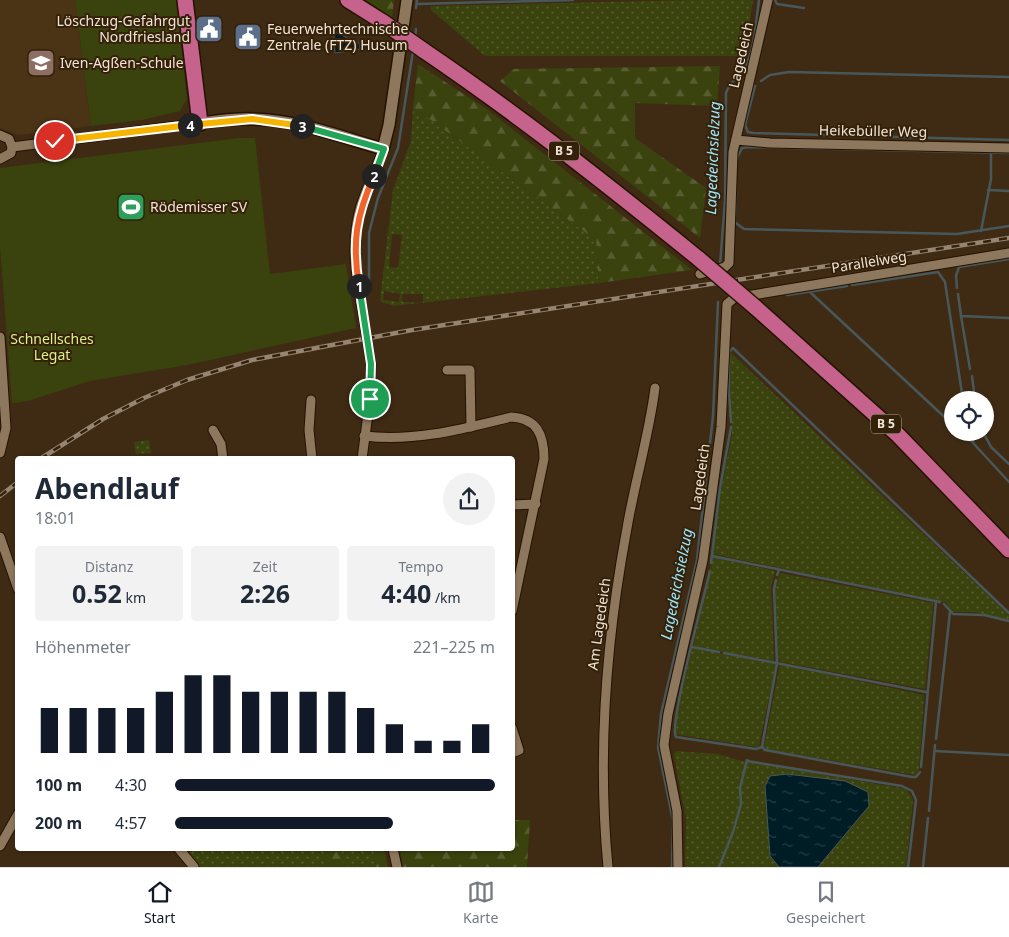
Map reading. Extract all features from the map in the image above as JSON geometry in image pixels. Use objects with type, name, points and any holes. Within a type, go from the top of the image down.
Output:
[{"type":"highway","points":[[185,0],[200,124]]},
{"type":"highway","name":"B 5","points":[[348,0],[493,98],[546,137],[699,259],[898,436],[1009,550]]},
{"type":"street","points":[[362,456],[370,399],[371,364],[355,266],[355,229],[359,212],[384,149],[406,0]]},
{"type":"street","name":"Lagedeich","points":[[700,274],[725,267],[730,256],[732,162],[768,0]]},
{"type":"street","points":[[12,147],[236,119],[274,120],[295,124],[384,149]]},
{"type":"street","points":[[0,136],[9,139],[12,147],[10,153],[0,159]]},
{"type":"street","name":"Heikebüller Weg","points":[[736,140],[770,143],[1009,148]]},
{"type":"street","name":"Parallelweg","points":[[734,298],[1009,254]]},
{"type":"street","name":"Lagedeich","points":[[678,867],[677,811],[664,745],[668,714],[703,560],[721,427],[725,312],[727,304],[734,298]]},
{"type":"street","points":[[0,337],[6,428],[0,453]]},
{"type":"street","points":[[448,370],[470,370],[471,427]]},
{"type":"street","name":"Am Lagedeich","points":[[608,867],[604,735],[606,677],[627,528],[649,431],[655,388]]},
{"type":"street","points":[[311,400],[309,430],[312,456]]},
{"type":"street","points":[[364,436],[416,437],[471,427],[511,417],[522,417],[531,422],[539,430],[544,443],[544,458],[536,504],[515,581]]},
{"type":"street","points":[[213,430],[221,444],[223,456]]},
{"type":"street","points":[[515,505],[536,504]]},
{"type":"street","points":[[0,537],[15,580]]},
{"type":"street","points":[[515,737],[519,750],[515,752]]},
{"type":"street","points":[[0,846],[15,819]]},
{"type":"street","points":[[181,851],[194,867]]},
{"type":"street","points":[[393,851],[397,867]]},
{"type":"shaded area","name":"Iven-Agßen-Schule","points":[[0,0],[75,0],[91,126],[18,135],[0,128]]},
{"type":"green space","points":[[75,0],[176,0],[187,99],[180,111],[142,120],[91,126]]},
{"type":"green space","points":[[366,0],[394,0],[392,18]]},
{"type":"green space","points":[[753,0],[744,56],[485,56],[431,10],[431,6]]},
{"type":"green space","points":[[418,64],[488,110],[692,270],[599,283],[596,240],[413,107]]},
{"type":"green space","points":[[720,66],[717,106],[635,103],[635,138],[706,188],[700,238],[500,81],[514,69]]},
{"type":"green space","points":[[413,107],[596,240],[599,283],[423,303],[423,294],[402,294],[402,302],[421,303],[393,306],[380,301],[393,190],[411,141]],"holes":[[[392,234],[402,235],[398,268],[389,267]],[[384,291],[400,294],[399,302],[383,300]]]},
{"type":"green space","name":"Schnellsches Legat","points":[[239,138],[255,138],[270,274],[346,264],[356,328],[187,365],[90,381],[28,401],[12,403],[0,247],[0,168]]},
{"type":"green space","points":[[730,352],[1009,615],[1009,620],[974,612],[952,612],[945,602],[713,554],[720,494],[732,435]]},
{"type":"green space","points":[[149,440],[151,453],[136,454],[134,442]]},
{"type":"green space","points":[[713,557],[775,571],[771,586],[774,661],[693,646]]},
{"type":"green space","points":[[780,573],[933,603],[925,689],[781,662],[778,658],[775,589]]},
{"type":"green space","points":[[692,648],[776,664],[759,746],[674,734],[680,697]]},
{"type":"green space","points":[[780,664],[924,695],[919,770],[915,775],[766,749],[764,747]]},
{"type":"green space","points":[[676,751],[717,754],[742,761],[906,789],[913,799],[906,867],[818,867],[869,806],[765,786],[770,856],[779,867],[685,867],[686,819],[674,755]]},
{"type":"green space","points":[[515,820],[530,820],[527,867],[403,867],[400,851],[515,851]]},
{"type":"green space","points":[[192,851],[324,851],[326,867],[200,867],[189,853]]},
{"type":"green space","points":[[324,851],[341,851],[344,867],[326,867]]},
{"type":"green space","points":[[341,851],[374,852],[376,867],[344,867]]},
{"type":"green space","points":[[384,851],[388,867],[376,867],[374,852]]},
{"type":"water","points":[[334,33],[359,43],[360,49],[335,53]]},
{"type":"water","points":[[787,774],[845,781],[868,792],[869,806],[818,867],[779,867],[770,856],[765,786],[770,776]]},
{"type":"waterway","points":[[416,8],[417,0]]},
{"type":"waterway","points":[[417,4],[573,0]]},
{"type":"waterway","name":"Lagedeichsielzug","points":[[720,265],[725,200],[726,93],[730,85],[744,69],[749,58],[759,0]]},
{"type":"waterway","points":[[775,0],[777,4],[804,8]]},
{"type":"waterway","points":[[415,38],[416,29]]},
{"type":"waterway","points":[[369,288],[369,233],[378,198],[398,148],[413,51]]},
{"type":"waterway","points":[[761,81],[770,75],[789,72],[1009,77]]},
{"type":"waterway","points":[[755,86],[745,125],[748,132],[1009,140]]},
{"type":"waterway","points":[[737,158],[742,148],[748,147],[1009,153]]},
{"type":"waterway","points":[[981,231],[991,179],[991,153]]},
{"type":"waterway","points":[[988,190],[1009,191]]},
{"type":"waterway","points":[[735,217],[736,193]]},
{"type":"waterway","points":[[736,223],[744,229],[957,234],[1009,226]]},
{"type":"waterway","points":[[957,288],[956,276],[959,267],[1009,259]]},
{"type":"waterway","points":[[852,285],[938,272],[945,282],[962,391]]},
{"type":"waterway","points":[[787,295],[847,286]]},
{"type":"waterway","points":[[811,293],[944,417]]},
{"type":"waterway","points":[[958,294],[961,316],[1009,318]]},
{"type":"waterway","name":"Lagedeichsielzug","points":[[672,867],[673,821],[658,747],[661,714],[697,560],[713,416],[718,302]]},
{"type":"waterway","points":[[961,316],[970,369]]},
{"type":"waterway","points":[[731,422],[729,352],[733,348],[1009,613]]},
{"type":"waterway","points":[[972,376],[974,391]]},
{"type":"waterway","points":[[711,563],[720,488],[731,427]]},
{"type":"waterway","points":[[973,441],[1009,482]]},
{"type":"waterway","points":[[988,441],[991,447],[1009,464]]},
{"type":"waterway","points":[[712,556],[940,602]]},
{"type":"waterway","points":[[777,575],[779,570]]},
{"type":"waterway","points":[[710,571],[677,710],[676,737],[756,749],[762,747],[765,750],[912,777],[916,777],[920,772]]},
{"type":"waterway","points":[[762,747],[777,663],[774,589],[776,580]]},
{"type":"waterway","points":[[921,767],[936,601]]},
{"type":"waterway","points":[[944,604],[953,614],[984,615],[1009,621]]},
{"type":"waterway","points":[[936,739],[950,612]]},
{"type":"waterway","points":[[692,647],[719,652]]},
{"type":"waterway","points":[[724,653],[926,692]]},
{"type":"waterway","points":[[929,811],[935,745]]},
{"type":"waterway","points":[[935,751],[1009,755]]},
{"type":"waterway","points":[[719,867],[733,832],[741,804],[740,788],[747,760]]},
{"type":"waterway","points":[[747,761],[902,786],[912,791],[916,800],[908,867]]},
{"type":"waterway","points":[[923,867],[928,818]]},
{"type":"railway","points":[[45,456],[103,419],[144,398],[187,380],[252,360],[412,330],[1009,238]]},
{"type":"railway","points":[[0,496],[15,484]]},
{"type":"place","name":"Löschzug-Gefahrgut Nordfriesland","points":[[209,29]]},
{"type":"place","name":"Feuerwehrtechnische Zentrale (FTZ) Husum","points":[[248,37]]},
{"type":"place","name":"Iven-Agßen-Schule","points":[[41,63]]},
{"type":"place","name":"Rödemisser SV","points":[[131,207]]},
{"type":"route","points":[[55,141],[236,119],[252,119],[274,120],[295,124],[384,149],[359,212],[354,246],[355,266],[371,364],[370,399]]}]
